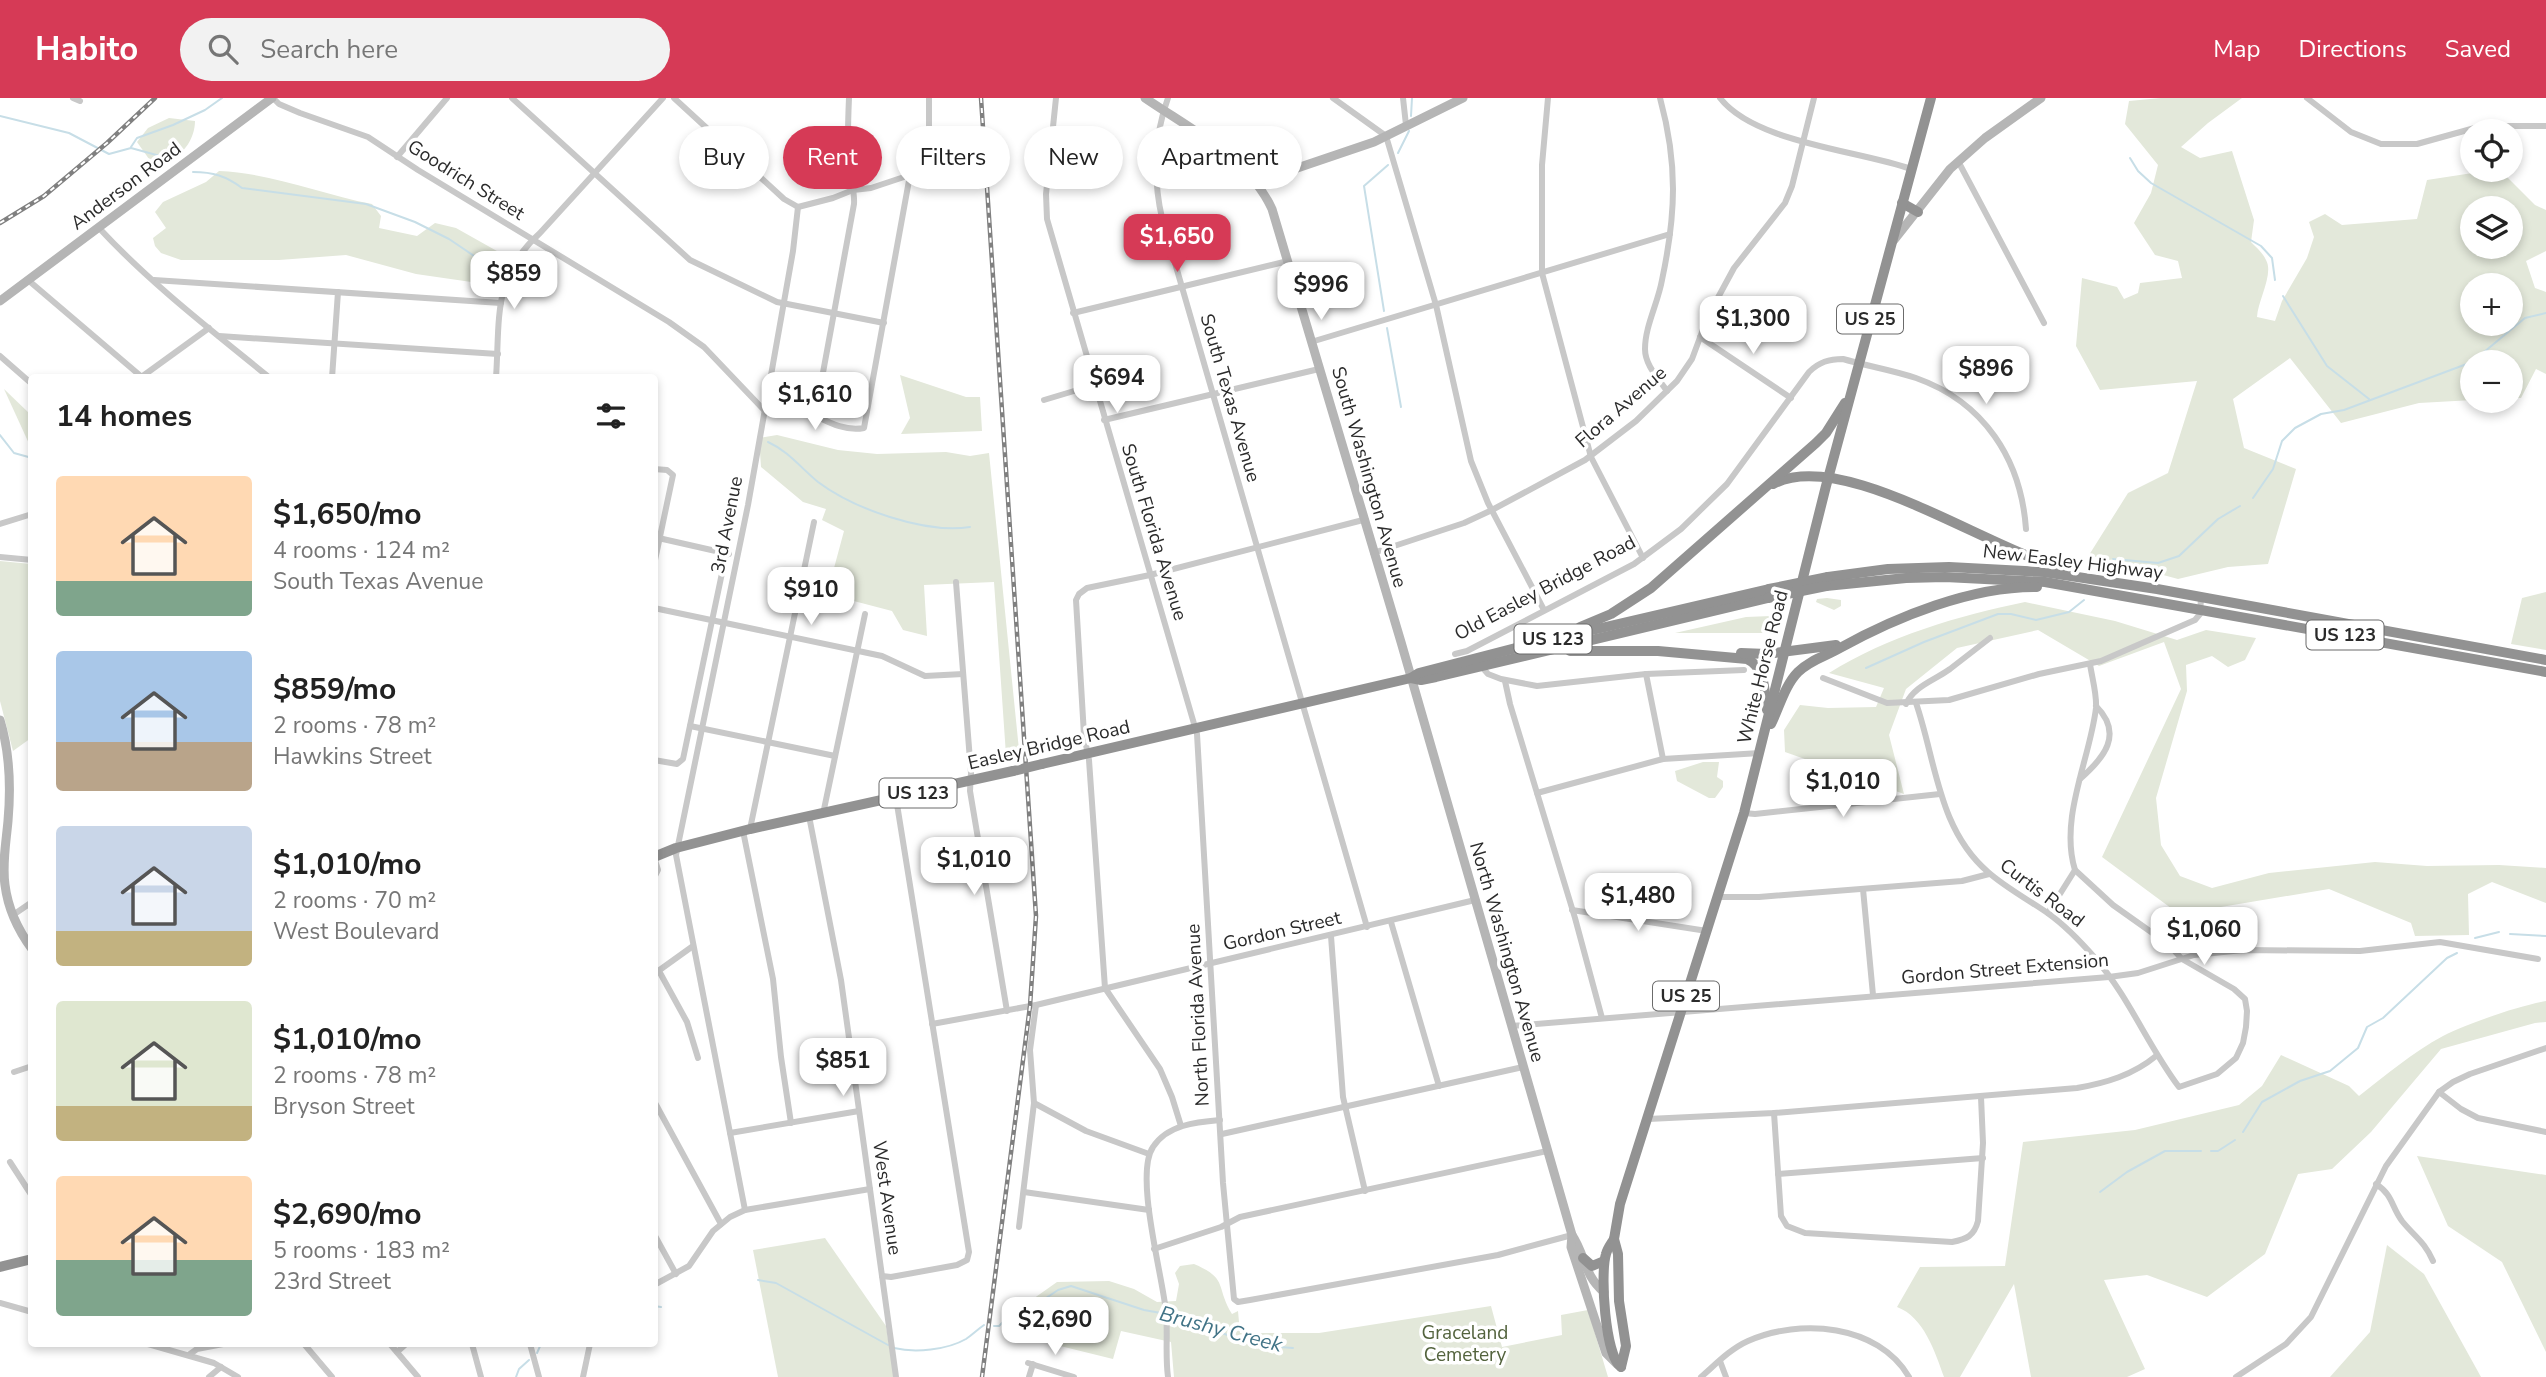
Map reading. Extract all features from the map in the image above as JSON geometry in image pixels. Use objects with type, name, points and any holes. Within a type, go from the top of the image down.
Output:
[{"type":"highway","name":"White Horse Road","points":[[1621,1369],[1611,1302],[1604,1292],[1606,1252],[1614,1239],[1620,1204],[1744,813],[1858,363],[1931,98]]},
{"type":"highway","points":[[1902,203],[1917,212]]},
{"type":"highway","points":[[1517,648],[1533,640],[1590,624],[1632,602],[1761,493],[1826,433],[1850,394]]},
{"type":"highway","points":[[1761,493],[1775,483],[1791,478],[1843,480],[1892,495],[2048,564],[2146,594]]},
{"type":"highway","name":"New Easley Highway","points":[[1477,663],[1517,648],[1827,582],[1925,577],[1994,578],[2146,594],[2407,641],[2546,672]]},
{"type":"highway","points":[[1763,740],[1795,675],[1812,662],[1848,643],[1943,603],[1999,589],[2053,587],[2146,594]]},
{"type":"highway","name":"New Easley Highway","points":[[1477,663],[1531,655],[1768,594]]},
{"type":"highway","name":"New Easley Highway","points":[[2407,641],[2546,660]]},
{"type":"highway","points":[[1531,655],[1580,650],[1766,654],[1848,643]]},
{"type":"highway","points":[[1665,652],[1739,657],[1752,661],[1762,675],[1768,716]]},
{"type":"highway","name":"Easley Bridge Road","points":[[658,855],[746,830],[1195,729],[1411,678],[1419,673],[1477,663]]},
{"type":"highway","name":"White Horse Road","points":[[1614,1239],[1618,1254],[1619,1301],[1626,1346],[1621,1369]]},
{"type":"highway","points":[[1583,1258],[1592,1266],[1604,1261]]},
{"type":"highway","points":[[0,1267],[28,1260]]},
{"type":"main road","name":"Anderson Road","points":[[0,301],[273,98]]},
{"type":"main road","name":"South Washington Avenue","points":[[1145,98],[1187,126]]},
{"type":"main road","points":[[1302,164],[1355,150],[1463,98]]},
{"type":"main road","points":[[1891,244],[1958,161],[2011,118],[2041,98]]},
{"type":"main road","name":"South Washington Avenue","points":[[1260,189],[1272,209],[1411,678]]},
{"type":"main road","name":"North Washington Avenue","points":[[1411,678],[1572,1235],[1589,1276],[1604,1292]]},
{"type":"main road","points":[[0,720],[6,744],[6,893],[13,915],[28,942]]},
{"type":"main road","name":"North Washington Avenue","points":[[1572,1235],[1571,1247],[1606,1353],[1621,1369]]},
{"type":"street","name":"Goodrich Street","points":[[273,98],[279,104],[300,113],[368,136],[397,157],[692,337],[714,356],[764,410]]},
{"type":"street","points":[[397,157],[447,98]]},
{"type":"street","points":[[512,98],[690,260],[783,304],[884,323]]},
{"type":"street","points":[[496,374],[502,289],[524,248],[663,98]]},
{"type":"street","points":[[674,98],[785,199],[798,207],[896,180]]},
{"type":"street","points":[[815,416],[854,204],[847,145],[849,98]]},
{"type":"street","points":[[928,126],[929,98]]},
{"type":"street","name":"South Florida Avenue","points":[[1056,98],[1047,179],[1047,219],[1195,729]]},
{"type":"street","name":"South Texas Avenue","points":[[1168,98],[1157,149],[1158,194],[1181,287],[1367,927]]},
{"type":"street","points":[[1333,98],[1386,136],[1436,305],[1466,447],[1492,510],[1544,610]]},
{"type":"street","points":[[1403,98],[1406,125]]},
{"type":"street","points":[[1548,98],[1542,165],[1542,273],[1591,457],[1643,558]]},
{"type":"street","points":[[1660,98],[1670,135],[1674,172],[1670,234],[1662,281],[1645,349],[1648,363],[1667,391]]},
{"type":"street","points":[[1720,98],[1747,121],[1773,132],[1911,169]]},
{"type":"street","name":"Flora Avenue","points":[[1373,553],[1464,523],[1591,457],[1667,391],[1689,364],[1708,316],[1734,268],[1785,203],[1814,98]]},
{"type":"street","points":[[2306,98],[2351,132],[2381,144],[2417,144],[2482,127],[2546,127]]},
{"type":"street","points":[[1958,161],[2044,323]]},
{"type":"street","points":[[767,400],[796,407],[825,422],[856,429],[864,428],[908,189]]},
{"type":"street","name":"3rd Avenue","points":[[677,848],[767,400],[798,207]]},
{"type":"street","points":[[99,228],[154,281],[265,374]]},
{"type":"street","points":[[1311,342],[1670,234]]},
{"type":"street","points":[[1073,313],[1288,261]]},
{"type":"street","points":[[28,280],[137,374]]},
{"type":"street","points":[[154,281],[501,303]]},
{"type":"street","points":[[332,374],[338,292]]},
{"type":"street","points":[[147,374],[209,328]]},
{"type":"street","points":[[219,336],[498,354]]},
{"type":"street","points":[[1700,337],[1791,398]]},
{"type":"street","points":[[0,356],[28,380]]},
{"type":"street","name":"Old Easley Bridge Road","points":[[1455,654],[1467,651],[1643,558],[1681,530],[1716,496],[1809,372],[1820,363],[1843,359],[1858,363]]},
{"type":"street","points":[[1858,363],[1925,382],[1973,412],[2002,447],[2016,473],[2024,501],[2026,529]]},
{"type":"street","points":[[1104,420],[1319,369]]},
{"type":"street","points":[[1044,400],[1094,385]]},
{"type":"street","points":[[658,470],[671,472],[672,479],[658,534]]},
{"type":"street","points":[[0,524],[28,515]]},
{"type":"street","points":[[1181,1126],[1160,1069],[1105,988],[1077,597],[1087,589],[1363,520]]},
{"type":"street","points":[[791,1123],[773,979],[746,830],[768,743],[814,522]]},
{"type":"street","points":[[658,538],[737,556]]},
{"type":"street","name":"3rd Avenue","points":[[658,761],[675,764],[681,762],[726,554]]},
{"type":"street","points":[[0,557],[28,560]]},
{"type":"street","points":[[956,582],[971,781],[1007,1011]]},
{"type":"street","points":[[1823,678],[1874,700],[1906,704],[1964,697],[2039,674],[2090,664],[2196,620],[2200,614],[2200,603]]},
{"type":"street","points":[[658,609],[858,651],[897,661],[925,676],[963,674]]},
{"type":"street","points":[[823,814],[864,614]]},
{"type":"street","points":[[1906,704],[1914,692],[1990,638]]},
{"type":"street","points":[[1477,663],[1488,674],[1505,681],[1537,686],[1646,674],[1744,670]]},
{"type":"street","points":[[2090,664],[2096,706],[2074,802],[2071,848],[2075,870],[2113,905],[2168,944],[2182,958]]},
{"type":"street","points":[[1646,674],[1663,759]]},
{"type":"street","points":[[1505,681],[1602,1018]]},
{"type":"street","name":"Curtis Road","points":[[1916,703],[1940,794],[1960,838],[1989,874],[2048,913],[2075,936],[2109,976],[2156,1055],[2179,1087],[2204,1080],[2222,1071],[2236,1058],[2243,1043],[2247,1011],[2241,995],[2182,958]]},
{"type":"street","points":[[2079,781],[2101,758],[2108,743],[2108,723],[2096,706]]},
{"type":"street","points":[[690,726],[835,757]]},
{"type":"street","name":"North Florida Avenue","points":[[1195,729],[1226,1223],[1234,1299],[1250,1300],[1498,1255],[1572,1235]]},
{"type":"street","points":[[1537,793],[1663,759],[1760,752]]},
{"type":"street","points":[[1744,813],[1940,794]]},
{"type":"street","points":[[882,1276],[891,1277],[957,1265],[967,1260],[969,1254],[896,798]]},
{"type":"street","name":"West Avenue","points":[[809,817],[841,980],[896,1377]]},
{"type":"street","points":[[677,848],[693,946],[745,1210]]},
{"type":"street","points":[[2048,913],[2075,870]]},
{"type":"street","points":[[1718,897],[1759,897],[1962,881],[1989,874]]},
{"type":"street","points":[[1863,889],[1873,995]]},
{"type":"street","name":"Gordon Street","points":[[932,1024],[1036,1005],[1475,900]]},
{"type":"street","points":[[13,915],[28,905]]},
{"type":"street","points":[[1572,910],[1707,931]]},
{"type":"street","points":[[1391,922],[1439,1086]]},
{"type":"street","points":[[1331,936],[1342,1086],[1365,1191]]},
{"type":"street","name":"Gordon Street Extension","points":[[1513,1026],[2138,973],[2182,958],[2243,950],[2360,951],[2440,942],[2538,959]]},
{"type":"street","points":[[658,972],[693,946]]},
{"type":"street","points":[[658,975],[687,1022],[698,1058]]},
{"type":"street","points":[[1019,1227],[1034,1103],[1030,1050],[1036,1005]]},
{"type":"street","points":[[2236,1377],[2286,1344],[2304,1326],[2339,1264],[2386,1166],[2439,1092],[2470,1074],[2546,1048]]},
{"type":"street","points":[[1647,1119],[1774,1113],[2088,1086],[2122,1077],[2156,1055]]},
{"type":"street","points":[[15,1072],[28,1067]]},
{"type":"street","points":[[1222,1134],[1523,1067]]},
{"type":"street","points":[[2439,1092],[2478,1118],[2546,1132]]},
{"type":"street","points":[[1774,1113],[1781,1216],[1783,1222],[1793,1230],[1819,1235],[1952,1242],[1969,1237],[1976,1228],[1983,1158],[1981,1097]]},
{"type":"street","points":[[1034,1103],[1086,1131],[1149,1154]]},
{"type":"street","points":[[658,1108],[721,1224]]},
{"type":"street","points":[[730,1133],[859,1111]]},
{"type":"street","points":[[1168,1377],[1166,1315],[1149,1210],[1147,1162],[1149,1154],[1161,1138],[1181,1126],[1220,1120]]},
{"type":"street","points":[[1154,1249],[1265,1211],[1547,1151]]},
{"type":"street","points":[[1778,1174],[1983,1158]]},
{"type":"street","points":[[10,1162],[28,1190]]},
{"type":"street","points":[[2376,1184],[2389,1194],[2402,1221],[2422,1240],[2434,1261]]},
{"type":"street","points":[[658,1283],[692,1263],[706,1239],[721,1224],[745,1210],[870,1189]]},
{"type":"street","points":[[1024,1192],[1149,1210]]},
{"type":"street","points":[[658,1241],[676,1274]]},
{"type":"street","points":[[0,1303],[28,1311]]},
{"type":"street","points":[[1701,1377],[1740,1345],[1763,1335],[1789,1329],[1820,1328],[1850,1334],[1882,1349],[1899,1361],[1909,1377]]},
{"type":"street","points":[[161,1347],[190,1354],[238,1377]]},
{"type":"street","points":[[190,1354],[207,1347]]},
{"type":"street","points":[[307,1347],[332,1377]]},
{"type":"street","points":[[393,1347],[418,1377]]},
{"type":"street","points":[[397,1352],[403,1347]]},
{"type":"street","points":[[473,1347],[481,1377]]},
{"type":"street","points":[[531,1347],[539,1377]]},
{"type":"street","points":[[583,1377],[589,1347]]},
{"type":"street","points":[[1720,1361],[1726,1377]]},
{"type":"street","points":[[1029,1377],[1030,1364],[1074,1377]]},
{"type":"street","points":[[209,1377],[221,1367]]},
{"type":"green space","points":[[2161,98],[2242,98],[2181,147],[2200,158],[2232,151],[2254,220],[2251,242],[2263,255],[2268,266],[2257,317],[2275,321],[2282,301],[2307,258],[2314,237],[2309,222],[2325,214],[2342,225],[2417,219],[2427,180],[2460,175],[2460,182],[2512,182],[2535,205],[2546,210],[2546,251],[2526,261],[2535,288],[2546,292],[2546,374],[2536,369],[2523,394],[2523,350],[2460,350],[2460,401],[2419,403],[2341,423],[2290,358],[2233,399],[2244,448],[2296,469],[2268,564],[2228,567],[2178,579],[2089,555],[2128,493],[2168,473],[2197,381],[2100,390],[2076,346],[2082,278],[2117,287],[2124,299],[2138,293],[2140,283],[2182,278],[2178,261],[2155,255],[2134,223],[2151,193],[2158,165],[2125,124],[2129,101]]},
{"type":"green space","points":[[169,118],[195,121],[191,140],[173,158],[165,161],[149,159],[137,142],[148,128]]},
{"type":"green space","points":[[219,171],[277,180],[372,204],[381,216],[379,228],[417,236],[435,223],[456,228],[504,255],[509,270],[492,285],[416,274],[346,255],[279,260],[181,260],[161,253],[153,238],[166,228],[155,212],[163,202],[206,182]]},
{"type":"green space","points":[[900,375],[966,397],[980,397],[982,431],[901,434],[910,418]]},
{"type":"green space","points":[[4,389],[28,412],[28,441]]},
{"type":"green space","points":[[777,435],[838,450],[877,454],[946,452],[970,456],[989,453],[1019,750],[1006,755],[994,582],[924,585],[927,636],[903,630],[892,611],[827,594],[844,531],[822,520],[826,509],[803,502],[761,467],[759,438]]},
{"type":"green space","points":[[0,561],[28,564],[28,740],[13,751],[0,701]]},
{"type":"green space","points":[[2546,592],[2546,650],[2511,644],[2522,598]]},
{"type":"green space","points":[[1817,599],[1841,600],[1841,606],[1834,610],[1816,602]]},
{"type":"green space","points":[[2025,602],[2115,621],[2177,640],[2206,630],[2256,638],[2245,660],[2228,667],[2212,656],[2186,665],[2187,691],[2156,798],[2161,845],[2180,876],[2212,888],[2269,873],[2375,862],[2427,866],[2499,865],[2546,868],[2546,903],[2492,882],[2468,894],[2469,935],[2415,936],[2411,923],[2329,889],[2209,909],[2183,917],[2102,857],[2181,689],[2164,642],[2099,666],[2038,630],[1957,648],[1906,689],[1889,735],[1904,794],[1785,752],[1784,730],[1800,705],[1828,708],[1876,707],[1884,688],[1829,673],[1899,638],[1974,614]]},
{"type":"green space","points":[[1771,616],[1763,633],[1675,633],[1746,617]]},
{"type":"green space","points":[[1703,762],[1719,762],[1717,777],[1723,781],[1723,787],[1715,798],[1709,798],[1677,781],[1675,771]]},
{"type":"green space","points":[[2546,1001],[2546,1022],[2441,1049],[2371,1132],[2332,1169],[2298,1174],[2265,1254],[2207,1297],[2147,1275],[2104,1280],[2145,1369],[2127,1377],[2031,1377],[2014,1284],[1960,1377],[1944,1377],[1921,1327],[1897,1307],[1920,1267],[2005,1266],[2023,1142],[2135,1130],[2239,1105],[2262,1086],[2281,1055],[2349,1086],[2359,1096],[2410,1056],[2443,1036],[2494,1016]]},
{"type":"green space","points":[[2417,1156],[2546,1175],[2546,1352],[2502,1262],[2448,1226]]},
{"type":"green space","points":[[825,1238],[886,1326],[894,1377],[778,1377],[753,1250]]},
{"type":"green space","points":[[2387,1245],[2424,1274],[2481,1377],[2330,1377],[2370,1332]]},
{"type":"green space","name":"Graceland Cemetery","points":[[1194,1264],[1217,1279],[1232,1314],[1238,1311],[1240,1333],[1319,1333],[1491,1306],[1502,1347],[1562,1335],[1561,1315],[1588,1310],[1608,1377],[1174,1377],[1171,1342],[1121,1331],[1113,1359],[1044,1342],[1020,1322],[1023,1306],[1057,1282],[1109,1281],[1134,1289],[1157,1302],[1176,1301],[1179,1284],[1175,1273],[1180,1266]]},
{"type":"waterway","points":[[131,147],[137,138],[205,110],[222,98]]},
{"type":"waterway","points":[[1411,116],[1412,98]]},
{"type":"waterway","points":[[0,116],[69,133],[109,154],[131,148],[171,159]]},
{"type":"waterway","points":[[1398,153],[1409,131]]},
{"type":"waterway","points":[[2130,158],[2138,171],[2151,183],[2261,246],[2272,258],[2275,280]]},
{"type":"waterway","points":[[1384,311],[1364,186],[1388,165]]},
{"type":"waterway","points":[[193,172],[219,176],[242,188],[366,204],[415,222],[449,239],[489,266]]},
{"type":"waterway","points":[[2283,296],[2327,366],[2369,399]]},
{"type":"waterway","points":[[2253,498],[2273,469],[2282,441],[2295,428],[2321,414],[2344,410],[2472,362],[2525,318],[2546,313]]},
{"type":"waterway","points":[[1387,328],[1401,407]]},
{"type":"waterway","name":"Brushy Creek","points":[[0,435],[14,453],[28,457]]},
{"type":"waterway","points":[[768,442],[788,455],[818,482],[870,510],[932,527],[970,527]]},
{"type":"waterway","points":[[2113,559],[2158,563],[2179,556],[2218,519],[2240,506]]},
{"type":"waterway","points":[[1866,668],[1924,642],[1998,614],[2036,620],[2069,612],[2084,600]]},
{"type":"waterway","points":[[2475,938],[2499,932]]},
{"type":"waterway","points":[[2510,934],[2546,936]]},
{"type":"waterway","points":[[2243,1132],[2262,1102],[2300,1081],[2330,1071],[2358,1048],[2367,1027],[2383,1018],[2447,958],[2457,953]]},
{"type":"waterway","points":[[2211,1151],[2218,1151],[2235,1140]]},
{"type":"waterway","points":[[2100,1192],[2127,1172],[2165,1151],[2201,1151]]},
{"type":"waterway","name":"Brushy Creek","points":[[758,1280],[776,1283],[888,1345]]},
{"type":"waterway","name":"Brushy Creek","points":[[994,1326],[999,1326],[1007,1318],[1018,1317],[1058,1290],[1071,1286],[1144,1310],[1172,1315],[1265,1346],[1293,1348]]},
{"type":"waterway","name":"Brushy Creek","points":[[894,1348],[921,1350],[950,1346],[966,1339],[984,1325]]},
{"type":"waterway","points":[[537,1353],[540,1347]]},
{"type":"waterway","points":[[516,1377],[519,1369],[529,1360]]},
{"type":"railway","points":[[0,223],[44,196],[155,98]]},
{"type":"railway","points":[[981,98],[1036,916],[1030,1006],[982,1377]]}]
